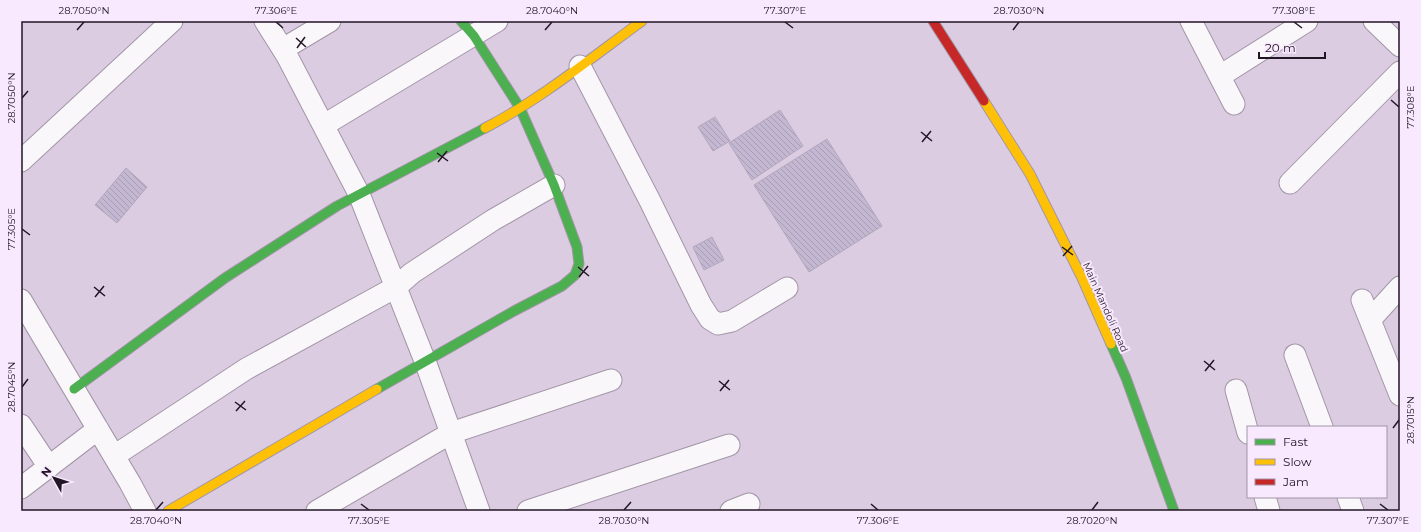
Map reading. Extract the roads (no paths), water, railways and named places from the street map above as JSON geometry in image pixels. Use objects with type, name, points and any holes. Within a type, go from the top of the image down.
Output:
[{"type":"street","points":[[21,161],[172,21]]},
{"type":"street","points":[[265,21],[283,49],[359,194],[426,362],[480,511]]},
{"type":"street","points":[[283,49],[330,21]]},
{"type":"street","points":[[324,125],[468,28],[497,21]]},
{"type":"street","points":[[74,389],[225,278],[337,206],[520,108],[642,21]]},
{"type":"street","name":"Main Mandoli Road","points":[[933,21],[1030,174],[1060,232],[1126,378],[1174,511]]},
{"type":"street","points":[[1191,21],[1234,104]]},
{"type":"street","points":[[1220,76],[1307,21]]},
{"type":"street","points":[[1374,21],[1400,46]]},
{"type":"street","points":[[168,511],[514,311],[562,286],[575,275],[579,264],[578,247],[554,185],[520,108],[468,28]]},
{"type":"street","points":[[580,66],[650,201],[701,305],[710,319],[718,324],[732,321],[787,288]]},
{"type":"street","points":[[1290,183],[1400,72]]},
{"type":"street","points":[[114,456],[246,368],[396,287],[412,273],[493,220],[554,185]]},
{"type":"street","points":[[1370,320],[1400,287]]},
{"type":"street","points":[[21,300],[145,511]]},
{"type":"street","points":[[1362,300],[1400,395]]},
{"type":"street","points":[[1295,355],[1322,426]]},
{"type":"street","points":[[317,511],[451,433],[611,380]]},
{"type":"street","points":[[1236,390],[1247,429]]},
{"type":"street","points":[[21,425],[50,467]]},
{"type":"street","points":[[21,488],[98,429]]},
{"type":"street","points":[[528,511],[729,445]]},
{"type":"street","points":[[1265,498],[1269,511]]},
{"type":"street","points":[[1348,498],[1353,511]]}]
